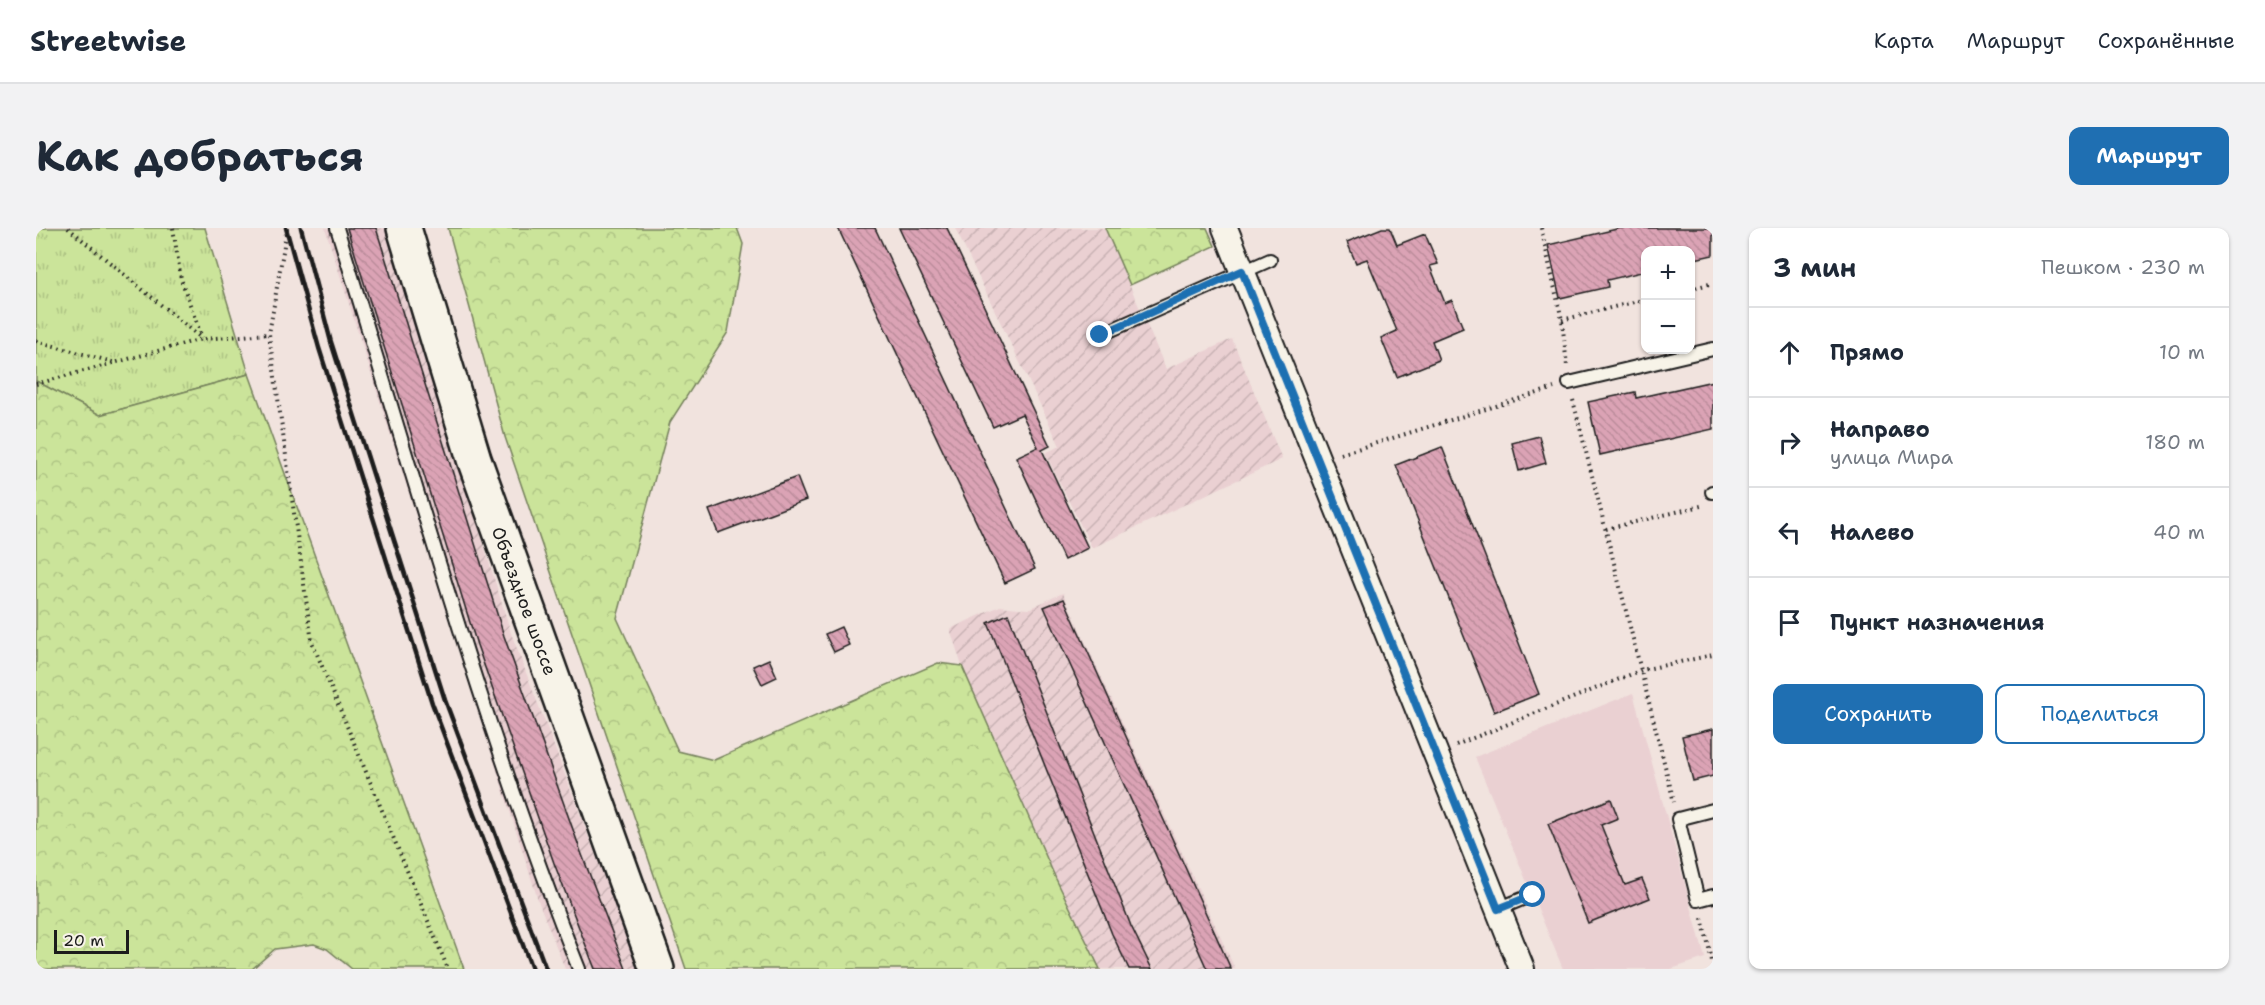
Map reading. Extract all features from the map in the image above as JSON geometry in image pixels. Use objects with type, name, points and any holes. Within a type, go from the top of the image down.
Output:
[{"type":"main road","name":"Объездное шоссе","points":[[404,228],[474,459],[657,969]]},
{"type":"street","points":[[1225,228],[1522,969]]},
{"type":"lane","points":[[337,228],[474,670],[549,895],[579,969]]},
{"type":"lane","points":[[1100,335],[1270,260]]},
{"type":"lane","points":[[1569,383],[1713,349]]},
{"type":"lane","points":[[1713,810],[1678,819],[1698,900],[1713,896]]},
{"type":"lane","points":[[1498,909],[1533,895]]},
{"type":"path","points":[[68,228],[202,339]]},
{"type":"path","points":[[173,228],[181,279],[202,339]]},
{"type":"path","points":[[287,228],[269,334],[312,642],[448,969]]},
{"type":"path","points":[[1541,228],[1562,320],[1569,383],[1678,819]]},
{"type":"path","points":[[1695,288],[1713,283]]},
{"type":"path","points":[[1562,320],[1641,301]]},
{"type":"path","points":[[36,384],[202,339],[269,334]]},
{"type":"path","points":[[36,341],[117,363]]},
{"type":"path","points":[[1340,454],[1569,383]]},
{"type":"path","points":[[1606,529],[1702,505]]},
{"type":"path","points":[[1455,746],[1642,670],[1713,655]]},
{"type":"path","points":[[1698,900],[1713,964]]},
{"type":"shaded area","points":[[325,228],[386,228],[511,633],[639,969],[565,969],[539,903]]},
{"type":"shaded area","points":[[955,228],[1105,228],[1166,369],[1232,339],[1282,459],[1092,548],[1045,453],[1060,446]]},
{"type":"shaded area","points":[[1063,593],[1235,969],[1100,969],[1056,879],[962,666],[950,629],[1000,606],[1028,609]]},
{"type":"shaded area","points":[[1633,693],[1705,958],[1671,969],[1563,969],[1475,757]]},
{"type":"green space","points":[[36,228],[205,228],[249,374],[100,415],[36,381]]},
{"type":"green space","points":[[448,228],[737,228],[743,244],[728,332],[670,422],[617,618],[678,751],[714,760],[938,663],[962,666],[1056,879],[1100,969],[686,969],[505,437]]},
{"type":"green space","points":[[1105,228],[1207,228],[1215,246],[1130,285]]},
{"type":"green space","points":[[249,374],[464,969],[352,969],[327,949],[314,944],[275,949],[252,969],[36,969],[36,381],[100,415]]},
{"type":"building","points":[[347,228],[376,228],[504,636],[581,852],[626,969],[595,969],[554,863],[477,645]]},
{"type":"building","points":[[838,228],[875,228],[1035,569],[1005,583]]},
{"type":"building","points":[[899,228],[947,228],[1050,446],[1042,450],[1088,548],[1064,560],[1016,457],[1038,447],[1022,414],[993,427]]},
{"type":"building","points":[[1382,228],[1390,228],[1397,245],[1425,234],[1438,264],[1430,266],[1445,303],[1452,300],[1463,328],[1432,341],[1439,360],[1397,377],[1381,338],[1397,331],[1367,259],[1356,263],[1347,242]]},
{"type":"building","points":[[1621,228],[1713,228],[1713,255],[1695,259],[1695,246],[1641,246],[1641,272],[1607,280],[1608,287],[1560,298],[1548,245]]},
{"type":"building","points":[[1713,381],[1713,429],[1600,455],[1588,402],[1635,392],[1636,398]]},
{"type":"building","points":[[1539,436],[1546,463],[1519,471],[1512,443]]},
{"type":"building","points":[[1442,447],[1539,694],[1494,712],[1396,465]]},
{"type":"building","points":[[797,477],[806,500],[718,533],[709,510]]},
{"type":"building","points":[[1064,599],[1231,969],[1207,969],[1044,607]]},
{"type":"building","points":[[1008,614],[1131,926],[1152,969],[1129,969],[1112,934],[988,623]]},
{"type":"building","points":[[841,627],[849,645],[834,652],[825,634]]},
{"type":"building","points":[[769,659],[777,677],[762,684],[753,666]]},
{"type":"building","points":[[1713,729],[1713,776],[1693,781],[1682,736]]},
{"type":"building","points":[[1611,799],[1618,818],[1601,825],[1625,885],[1642,879],[1650,898],[1588,923],[1548,824]]},
{"type":"railway","points":[[286,228],[319,348],[432,703],[532,969]]},
{"type":"railway","points":[[301,228],[331,342],[445,700],[546,969]]},
{"type":"route","points":[[1100,335],[1242,271],[1498,909],[1533,895]]}]
